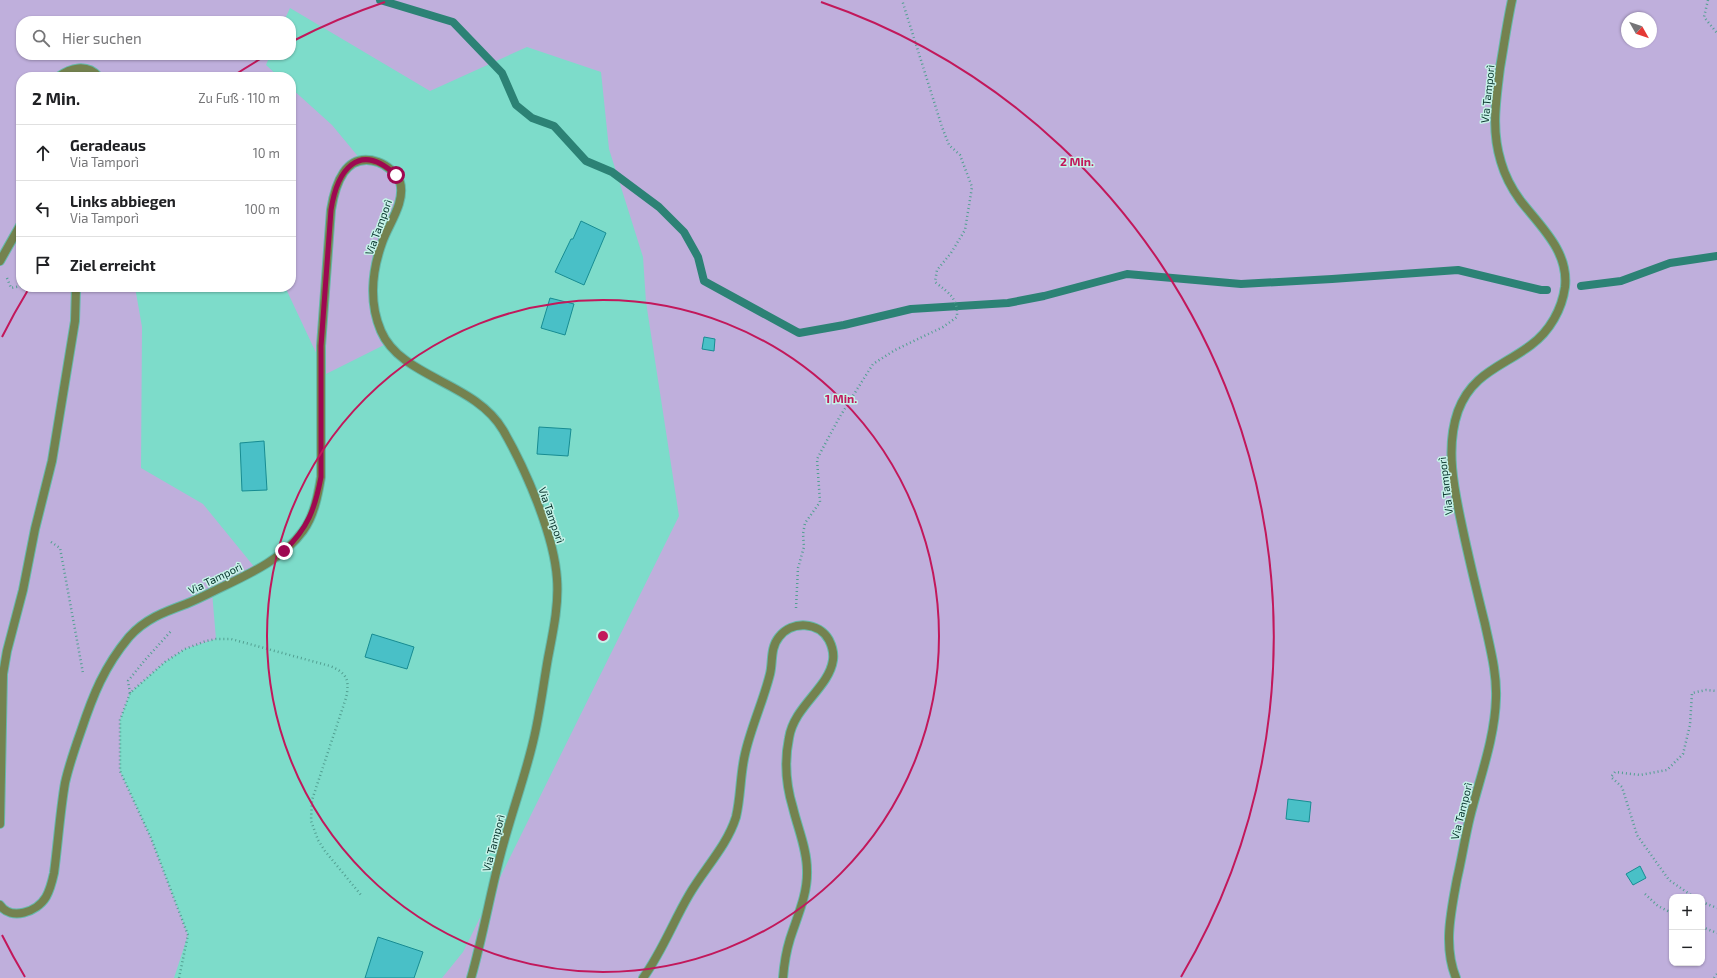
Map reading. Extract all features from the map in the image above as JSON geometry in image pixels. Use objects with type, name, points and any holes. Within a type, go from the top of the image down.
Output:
[{"type":"street","name":"Via Tamporì","points":[[1456,978],[1450,962],[1448,946],[1449,924],[1470,817],[1489,746],[1495,717],[1496,694],[1491,650],[1469,559],[1455,491],[1452,467],[1453,436],[1458,410],[1474,383],[1486,373],[1532,345],[1542,335],[1552,322],[1562,304],[1565,284],[1564,266],[1559,251],[1519,199],[1510,184],[1502,164],[1496,142],[1494,125],[1495,106],[1512,0]]},
{"type":"street","points":[[67,72],[72,69],[82,68],[91,72]]},
{"type":"street","name":"Via Tamporì","points":[[0,905],[2,908],[11,913],[19,914],[28,912],[37,907],[45,899],[54,873],[65,783],[72,756],[96,688],[117,652],[140,626],[162,613],[186,604],[271,561],[295,541],[304,530],[312,514],[318,495],[321,477],[321,346],[331,210],[334,193],[342,174],[348,167],[355,163],[368,160],[385,165],[396,175],[400,184],[400,198],[382,243],[374,274],[375,306],[382,333],[388,343],[403,358],[473,399],[496,419],[520,463],[542,517],[550,542],[557,578],[558,596],[534,740],[503,844],[486,922],[471,978]]},
{"type":"street","points":[[0,261],[16,233]]},
{"type":"street","points":[[0,824],[3,674],[7,652],[23,590],[35,529],[52,461],[75,321],[76,292]]},
{"type":"street","points":[[643,978],[660,951],[690,892],[732,828],[739,802],[741,772],[745,752],[769,679],[773,649],[780,635],[787,629],[803,624],[818,629],[829,641],[834,654],[829,672],[797,715],[789,735],[786,759],[788,791],[803,843],[808,871],[806,885],[790,940],[783,978]]},
{"type":"path","points":[[794,626],[798,568],[804,547],[803,534],[805,523],[820,502],[817,459],[839,418],[873,364],[895,350],[943,327],[957,317],[958,306],[949,293],[935,282],[937,270],[951,253],[965,230],[972,187],[960,155],[949,145],[942,128],[902,0]]},
{"type":"path","points":[[1708,0],[1704,17],[1717,33]]},
{"type":"path","points":[[7,276],[11,288],[16,287]]},
{"type":"path","points":[[35,529],[60,548],[83,674],[96,688]]},
{"type":"path","points":[[130,693],[128,681],[172,631],[186,604]]},
{"type":"path","points":[[179,978],[188,934],[151,838],[120,771],[120,720],[130,693],[165,662],[184,649],[216,639],[231,639],[340,670],[348,682],[348,689],[312,800],[311,821],[321,846],[361,895]]},
{"type":"path","points":[[1690,894],[1669,880],[1637,835],[1622,787],[1611,777],[1615,772],[1640,775],[1666,770],[1683,754],[1690,725],[1692,693],[1706,690],[1717,691]]},
{"type":"path","points":[[1645,894],[1658,906],[1669,912]]},
{"type":"path","points":[[1705,903],[1717,908]]},
{"type":"path","points":[[1705,928],[1717,933]]},
{"type":"path","points":[[1714,978],[1717,974]]},
{"type":"shaded area","points":[[0,0],[1717,0],[1717,978],[442,978],[463,952],[679,516],[646,302],[643,257],[609,149],[601,72],[527,47],[430,91],[290,8],[286,16],[16,16],[16,60],[268,60],[266,65],[274,72],[16,72],[16,292],[136,292],[142,327],[141,468],[203,504],[256,569],[212,592],[216,639],[185,649],[165,662],[130,693],[120,720],[120,771],[151,838],[188,935],[174,978],[0,978]]},
{"type":"shaded area","points":[[296,93],[332,125],[361,160],[368,160],[396,175],[400,198],[382,243],[375,307],[388,343],[326,374],[287,292],[296,292]]},
{"type":"building","points":[[581,221],[606,233],[584,285],[555,272]]},
{"type":"building","points":[[550,298],[574,304],[565,335],[541,328]]},
{"type":"building","points":[[704,337],[715,339],[714,351],[702,349]]},
{"type":"building","points":[[539,427],[571,429],[568,456],[537,454]]},
{"type":"building","points":[[264,441],[267,490],[242,491],[240,443]]},
{"type":"building","points":[[372,634],[414,647],[407,669],[365,657]]},
{"type":"building","points":[[1288,799],[1311,802],[1309,822],[1286,819]]},
{"type":"building","points":[[1640,866],[1646,878],[1633,885],[1626,874]]},
{"type":"building","points":[[378,937],[423,952],[414,978],[365,978]]},
{"type":"waterway","points":[[380,0],[453,22],[502,73],[516,105],[532,118],[554,126],[586,161],[612,172],[659,207],[684,232],[698,257],[704,281],[799,333],[844,325],[911,309],[1008,303],[1044,296],[1127,274],[1241,284],[1458,270],[1541,290],[1547,290]]},
{"type":"waterway","points":[[1581,286],[1621,281],[1670,263],[1717,256]]},
{"type":"route","points":[[284,551],[304,530],[312,514],[318,495],[321,477],[321,346],[331,210],[334,193],[342,174],[348,167],[361,160],[376,161],[385,165],[396,175]]}]
